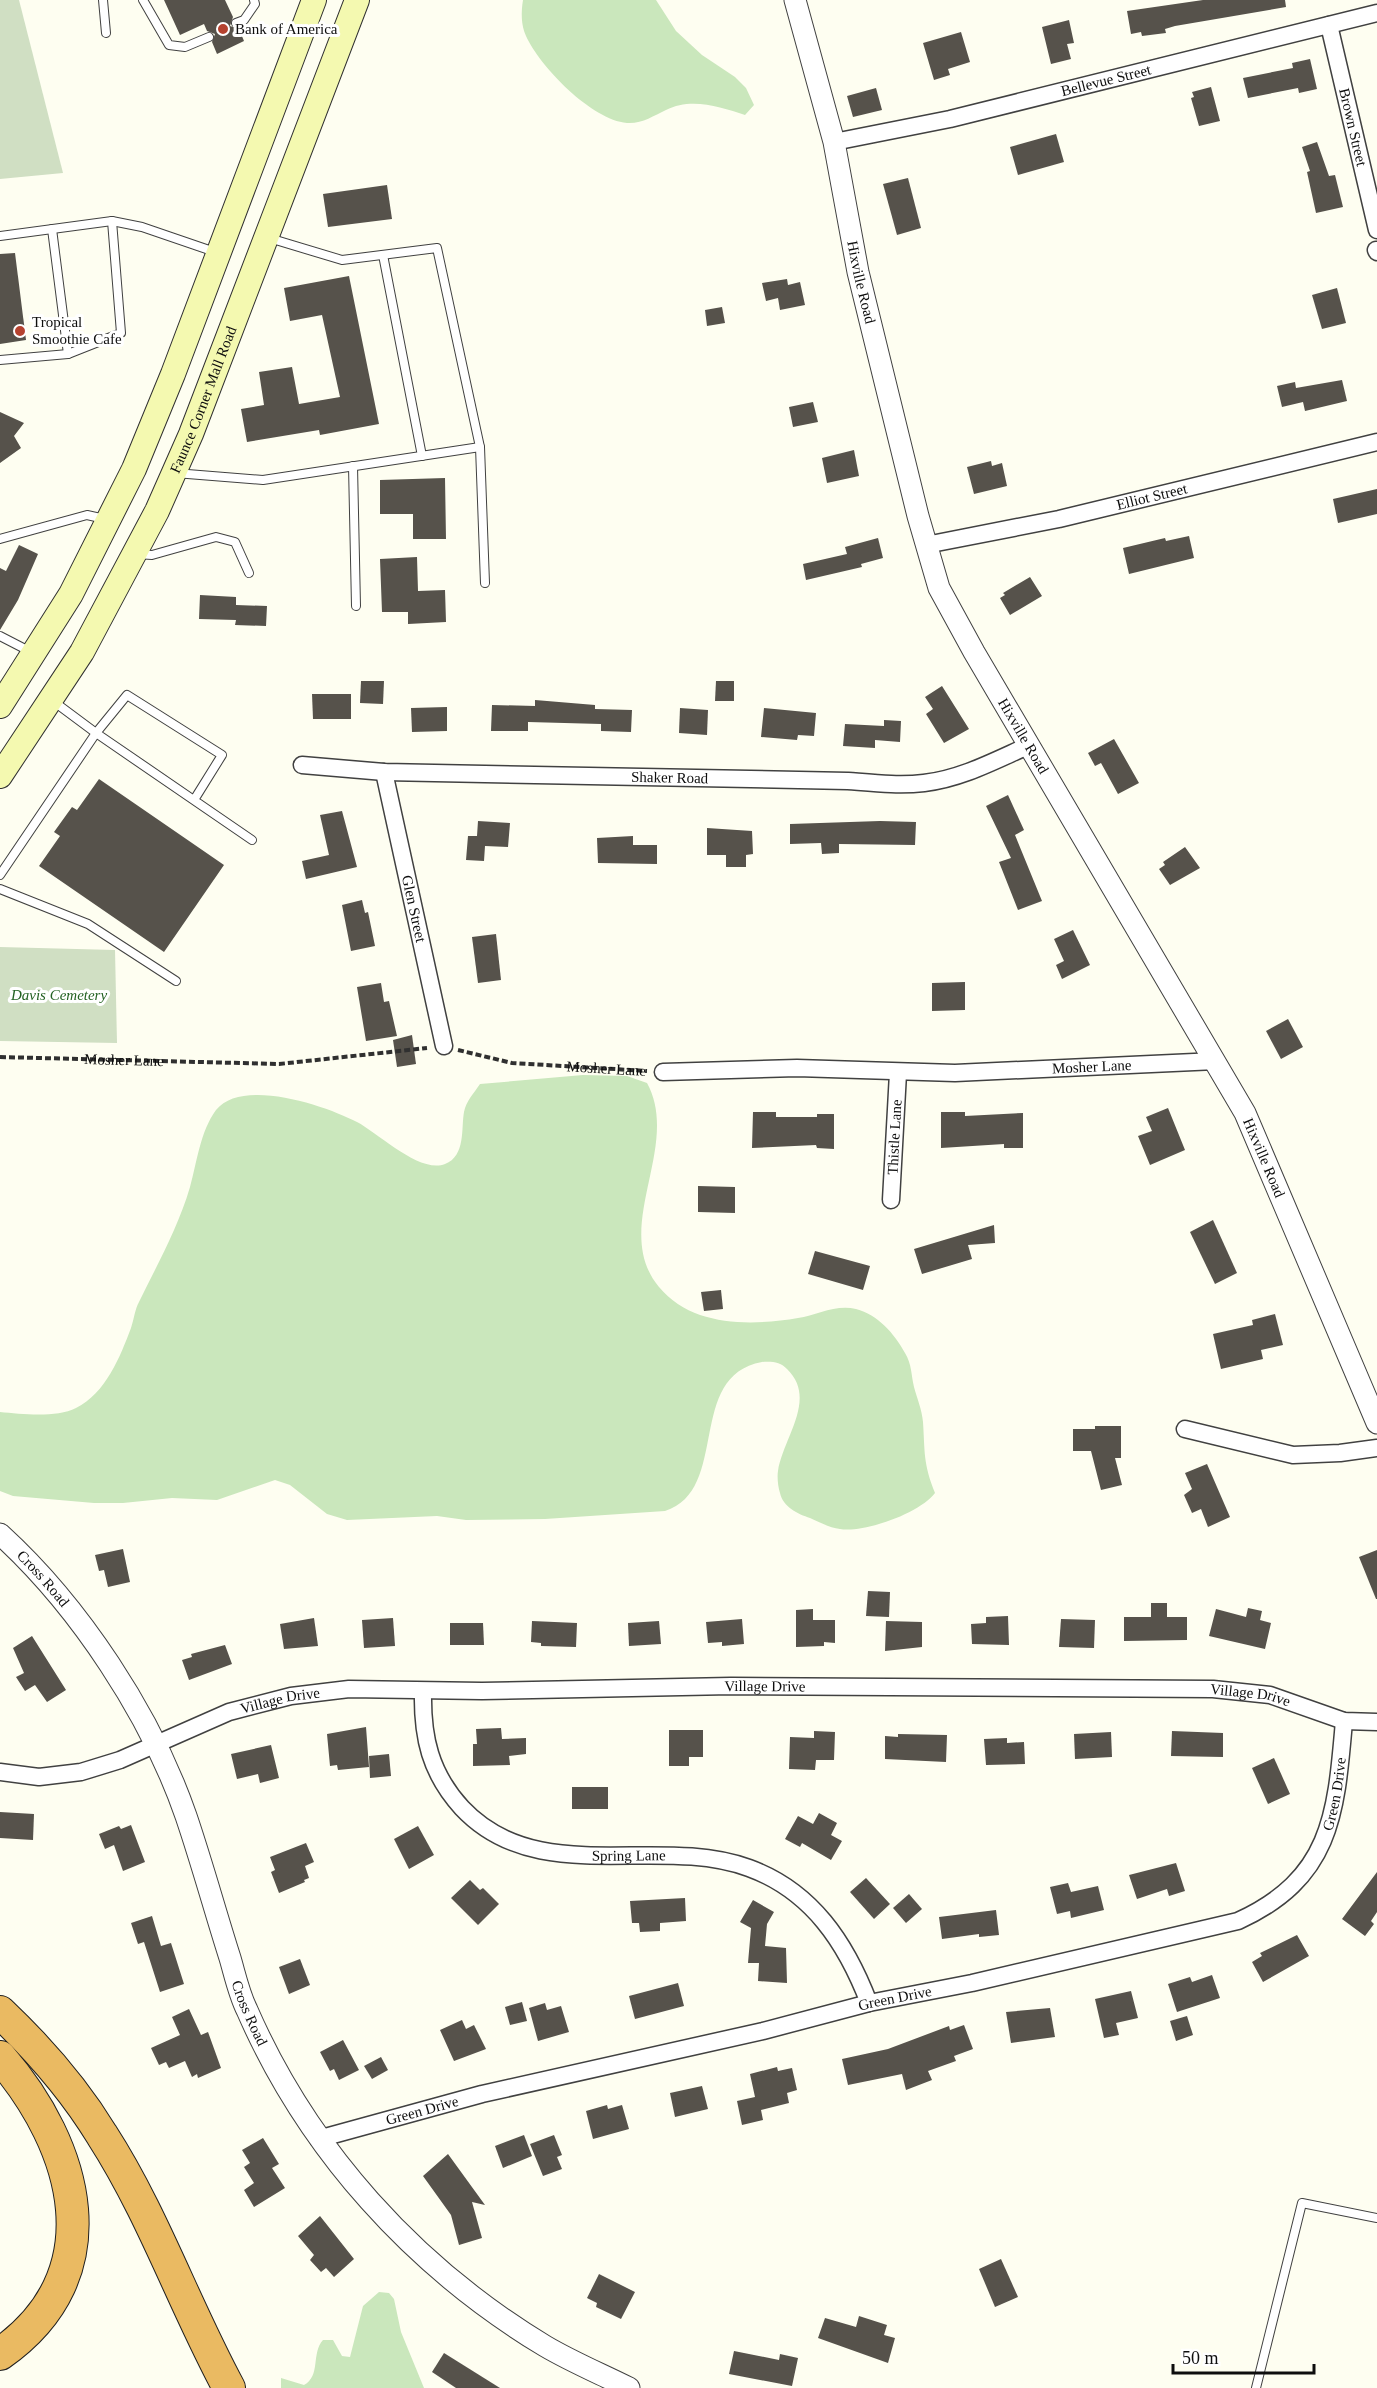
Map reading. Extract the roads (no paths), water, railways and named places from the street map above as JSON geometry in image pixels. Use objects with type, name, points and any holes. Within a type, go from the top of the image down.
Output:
[{"type":"highway","points":[[0,2012],[69,2086],[104,2137],[134,2189],[229,2388]]},
{"type":"highway","points":[[0,2057],[36,2106],[57,2147],[72,2191],[74,2214],[69,2255],[55,2292],[30,2329],[0,2354]]},
{"type":"main road","points":[[3,698],[70,594],[109,520],[161,405],[314,0]]},
{"type":"main road","name":"Faunce Corner Mall Road","points":[[0,776],[82,652],[136,554],[175,472],[357,0]]},
{"type":"street","name":"Hixville Road","points":[[795,0],[834,142],[858,272],[926,545],[939,588],[1216,1061],[1253,1132],[1377,1424]]},
{"type":"street","name":"Bellevue Street","points":[[834,142],[950,119],[1377,13]]},
{"type":"street","name":"Brown Street","points":[[1329,25],[1376,230]]},
{"type":"street","name":"Elliot Street","points":[[926,545],[1059,519],[1377,442]]},
{"type":"street","name":"Shaker Road","points":[[302,765],[384,772],[908,784],[932,782],[960,774],[1030,746]]},
{"type":"street","name":"Glen Street","points":[[384,772],[444,1046]]},
{"type":"street","name":"Mosher Lane","points":[[663,1072],[797,1068],[898,1072],[1012,1071],[1216,1061]]},
{"type":"street","name":"Thistle Lane","points":[[891,1200],[898,1072]]},
{"type":"street","points":[[1185,1429],[1293,1455],[1341,1453],[1377,1448]]},
{"type":"street","name":"Cross Road","points":[[0,1534],[34,1568],[78,1621],[157,1744],[186,1815],[246,2009],[285,2085],[318,2139],[385,2220],[469,2294],[546,2347],[629,2388]]},
{"type":"street","name":"Village Drive","points":[[0,1772],[39,1777],[81,1772],[120,1760],[221,1715],[291,1696],[349,1689],[423,1691],[731,1686],[1212,1689],[1270,1695],[1344,1721],[1377,1722]]},
{"type":"street","name":"Spring Lane","points":[[423,1691],[423,1729],[434,1769],[453,1798],[479,1823],[510,1841],[545,1851],[584,1856],[710,1859],[749,1868],[772,1878],[812,1907],[827,1923],[851,1959],[869,2003]]},
{"type":"street","name":"Green Drive","points":[[318,2139],[473,2097],[774,2029],[869,2003],[972,1983],[1218,1927],[1271,1904],[1286,1893],[1309,1868],[1326,1836],[1340,1773],[1344,1721]]},
{"type":"lane","points":[[104,0],[106,33]]},
{"type":"lane","points":[[143,0],[170,45],[185,47],[210,37]]},
{"type":"lane","points":[[236,23],[244,20],[255,4],[254,0]]},
{"type":"lane","points":[[0,236],[112,221],[153,230],[218,253]]},
{"type":"lane","points":[[0,360],[68,354],[121,333],[112,221]]},
{"type":"lane","points":[[52,229],[68,354]]},
{"type":"lane","points":[[267,238],[342,260],[437,248],[480,447],[485,583]]},
{"type":"lane","points":[[383,255],[422,456]]},
{"type":"lane","points":[[175,472],[263,480],[480,447]]},
{"type":"lane","points":[[353,466],[356,606]]},
{"type":"lane","points":[[0,539],[87,515],[109,520]]},
{"type":"lane","points":[[136,554],[152,555],[216,537],[235,542],[249,573]]},
{"type":"lane","points":[[0,636],[34,653]]},
{"type":"lane","points":[[0,875],[96,733],[127,695],[222,755],[194,800]]},
{"type":"lane","points":[[51,700],[252,840]]},
{"type":"lane","points":[[0,889],[88,924],[176,981]]},
{"type":"lane","points":[[1256,2388],[1302,2204],[1377,2218]]},
{"type":"place","name":"Bank of America","points":[[223,29]]},
{"type":"place","name":"Tropical Smoothie Cafe","points":[[20,331]]},
{"type":"park label","name":"Davis Cemetery","points":[[59,995]]}]
